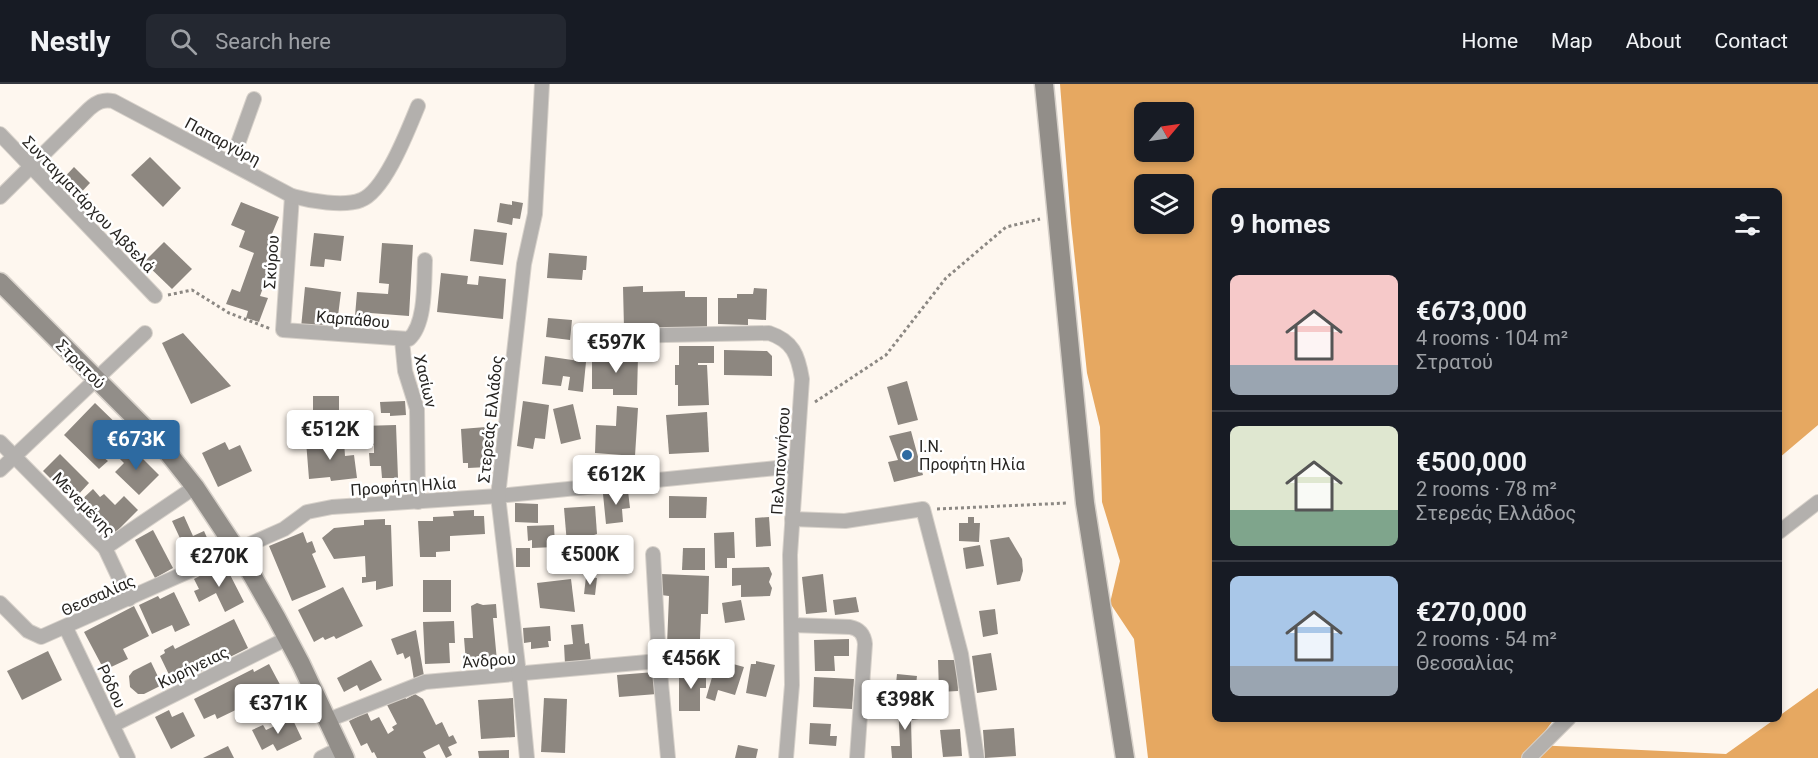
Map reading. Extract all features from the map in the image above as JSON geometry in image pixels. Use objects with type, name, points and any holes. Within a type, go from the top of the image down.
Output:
[{"type":"street","name":"Στερεάς Ελλάδος","points":[[527,758],[498,496],[524,264],[535,214],[542,84]]},
{"type":"street","points":[[1044,84],[1084,502],[1125,758]]},
{"type":"street","points":[[231,163],[254,99]]},
{"type":"street","name":"Παπαργύρη","points":[[0,197],[89,109],[107,100],[113,101],[292,196],[320,201],[352,202],[369,196],[378,187],[395,158],[418,106]]},
{"type":"street","name":"Συνταγματάρχου Αβδελά","points":[[0,134],[155,296]]},
{"type":"street","name":"Σκύρου","points":[[283,330],[292,196]]},
{"type":"street","name":"Καρπάθου","points":[[283,330],[402,340],[411,337],[420,316],[425,260]]},
{"type":"street","name":"Στρατού","points":[[0,282],[171,456],[195,487],[236,549],[288,638],[343,753]]},
{"type":"street","points":[[0,470],[145,333]]},
{"type":"street","name":"Πελοποννήσου","points":[[618,336],[769,333],[782,338],[792,348],[799,361],[802,379],[792,519],[791,712],[786,758]]},
{"type":"street","name":"Χασίων","points":[[402,340],[405,371],[417,409],[418,502]]},
{"type":"street","name":"Μενεμένης","points":[[0,442],[105,548],[129,599]]},
{"type":"street","name":"Προφήτη Ηλία","points":[[236,549],[284,530],[307,512],[332,507],[498,496],[796,466]]},
{"type":"street","points":[[105,548],[195,487]]},
{"type":"street","points":[[1782,530],[1818,502]]},
{"type":"street","points":[[792,519],[845,521],[923,510],[961,654],[977,758]]},
{"type":"street","name":"Θεσσαλίας","points":[[0,603],[28,631],[38,637],[66,628],[236,549]]},
{"type":"street","points":[[654,554],[659,661],[668,758]]},
{"type":"street","points":[[792,625],[850,627],[864,636],[857,758]]},
{"type":"street","name":"Ρόδου","points":[[66,628],[128,758]]},
{"type":"street","name":"Κυρήνειας","points":[[112,725],[288,638]]},
{"type":"street","name":"Άνδρου","points":[[328,720],[425,682],[659,661]]},
{"type":"street","points":[[1529,758],[1565,722]]},
{"type":"street","points":[[321,758],[343,753]]},
{"type":"path","points":[[800,414],[886,355],[946,278],[1006,227],[1055,215]]},
{"type":"path","points":[[155,296],[174,295],[192,290],[229,313],[269,329],[283,330]]},
{"type":"path","points":[[923,510],[1084,502]]},
{"type":"shaded area","points":[[1060,84],[1818,84],[1818,425],[1782,455],[1782,188],[1212,188],[1212,722],[1552,722],[1535,745],[1726,754],[1771,722],[1782,722],[1782,714],[1818,688],[1818,758],[1148,758],[1134,639],[1110,603],[1120,561],[1102,502],[1100,427],[1087,373],[1071,223]]},
{"type":"building","points":[[150,157],[181,188],[163,207],[131,175]]},
{"type":"building","points":[[74,167],[90,183],[76,198],[60,182]]},
{"type":"building","points":[[512,201],[523,203],[520,219],[513,218],[512,225],[497,222],[500,203],[512,205]]},
{"type":"building","points":[[241,202],[279,217],[269,241],[274,243],[268,258],[273,260],[260,296],[268,298],[259,322],[246,318],[248,311],[226,304],[232,289],[240,292],[254,253],[239,247],[245,231],[231,225]]},
{"type":"building","points":[[474,229],[507,233],[503,265],[470,261]]},
{"type":"building","points":[[314,233],[344,236],[341,261],[325,259],[324,267],[310,266]]},
{"type":"building","points":[[164,242],[192,269],[172,289],[144,262]]},
{"type":"building","points":[[382,243],[413,245],[409,316],[370,313],[370,317],[355,316],[357,292],[388,294],[389,284],[379,283]]},
{"type":"building","points":[[549,253],[587,256],[586,270],[583,270],[582,280],[547,278]]},
{"type":"building","points":[[441,273],[468,276],[467,284],[478,285],[479,276],[506,279],[503,319],[437,312]]},
{"type":"building","points":[[643,286],[643,292],[685,291],[685,297],[707,297],[707,327],[624,328],[623,287]]},
{"type":"building","points":[[305,287],[341,292],[336,332],[301,328]]},
{"type":"building","points":[[754,288],[767,289],[766,320],[748,319],[748,325],[718,324],[718,298],[737,298],[737,294],[753,294]]},
{"type":"building","points":[[548,318],[572,320],[570,340],[546,337]]},
{"type":"building","points":[[183,333],[231,386],[191,404],[162,343]]},
{"type":"building","points":[[679,346],[714,346],[714,363],[698,363],[698,365],[707,365],[709,405],[678,406],[675,365],[679,365]]},
{"type":"building","points":[[724,350],[767,351],[772,356],[772,376],[724,375]]},
{"type":"building","points":[[545,356],[586,362],[583,392],[568,390],[570,377],[563,376],[561,386],[542,384]]},
{"type":"building","points":[[592,356],[638,356],[637,395],[613,395],[613,389],[592,389]]},
{"type":"building","points":[[907,381],[918,420],[898,425],[887,387]]},
{"type":"building","points":[[313,396],[339,396],[339,436],[307,436],[306,418],[310,418],[310,413],[313,413]]},
{"type":"building","points":[[405,401],[406,415],[390,416],[390,413],[381,413],[380,402]]},
{"type":"building","points":[[523,401],[549,405],[545,439],[535,438],[533,449],[517,446]]},
{"type":"building","points":[[95,403],[126,433],[103,457],[108,461],[99,469],[64,435]]},
{"type":"building","points":[[573,404],[581,439],[561,444],[553,409]]},
{"type":"building","points":[[617,406],[638,408],[635,456],[595,453],[596,425],[616,426]]},
{"type":"building","points":[[707,412],[709,452],[669,454],[666,415]]},
{"type":"building","points":[[396,425],[398,478],[382,478],[381,466],[370,466],[369,453],[374,453],[374,445],[361,446],[361,426]]},
{"type":"building","points":[[486,427],[488,467],[468,468],[468,463],[463,463],[461,429]]},
{"type":"building","name":"Ι.Ν. Προφήτη Ηλία","points":[[911,431],[923,475],[894,482],[888,462],[898,460],[889,436]]},
{"type":"building","points":[[327,439],[327,443],[344,441],[345,456],[354,455],[357,478],[331,481],[330,477],[309,479],[306,441]]},
{"type":"building","points":[[225,442],[229,450],[240,445],[252,471],[218,487],[202,453]]},
{"type":"building","points":[[131,447],[159,475],[139,495],[115,472],[124,463],[119,458]]},
{"type":"building","points":[[60,454],[89,483],[77,496],[66,484],[61,489],[43,471]]},
{"type":"building","points":[[582,457],[614,459],[613,471],[581,468]]},
{"type":"building","points":[[93,489],[100,497],[104,494],[115,505],[124,496],[138,510],[110,538],[76,505]]},
{"type":"building","points":[[628,491],[630,508],[622,509],[623,522],[606,524],[603,494]]},
{"type":"building","points":[[669,496],[707,497],[706,518],[669,518]]},
{"type":"building","points":[[515,503],[538,504],[538,523],[515,522]]},
{"type":"building","points":[[595,506],[597,534],[567,544],[564,508]]},
{"type":"building","points":[[474,510],[474,516],[484,516],[485,534],[450,536],[450,551],[436,552],[436,557],[420,557],[418,521],[433,521],[433,517],[454,516],[453,511]]},
{"type":"building","points":[[184,516],[193,536],[204,531],[213,551],[191,562],[172,521]]},
{"type":"building","points":[[769,517],[771,546],[756,547],[755,518]]},
{"type":"building","points":[[968,517],[974,517],[974,523],[980,523],[979,542],[959,541],[959,523],[968,523]]},
{"type":"building","points":[[385,519],[385,525],[391,525],[393,586],[376,590],[376,581],[362,583],[362,577],[366,577],[365,556],[334,559],[322,538],[334,528],[364,525],[364,520]]},
{"type":"building","points":[[554,525],[555,547],[532,548],[532,540],[528,541],[527,526]]},
{"type":"building","points":[[153,530],[173,568],[155,578],[135,540]]},
{"type":"building","points":[[303,532],[307,543],[312,541],[316,552],[312,554],[326,587],[292,601],[269,546]]},
{"type":"building","points":[[734,532],[735,558],[727,558],[727,568],[715,568],[714,533]]},
{"type":"building","points":[[1009,537],[1022,559],[1023,571],[1020,581],[997,585],[990,540]]},
{"type":"building","points":[[980,545],[984,566],[966,569],[963,548]]},
{"type":"building","points":[[516,548],[530,548],[530,567],[516,567]]},
{"type":"building","points":[[683,548],[705,548],[705,570],[682,570]]},
{"type":"building","points":[[224,563],[244,602],[225,612],[216,593],[199,602],[194,591],[199,589],[194,579]]},
{"type":"building","points":[[769,567],[772,574],[769,582],[772,588],[770,596],[741,597],[741,585],[732,586],[732,568]]},
{"type":"building","points":[[661,574],[709,576],[708,614],[701,614],[700,639],[686,639],[686,646],[667,645],[669,596],[661,595]]},
{"type":"building","points":[[823,574],[827,612],[806,614],[802,577]]},
{"type":"building","points":[[586,577],[597,578],[595,595],[584,594]]},
{"type":"building","points":[[571,579],[575,612],[540,608],[537,583]]},
{"type":"building","points":[[423,580],[451,580],[451,612],[423,612]]},
{"type":"building","points":[[343,587],[363,626],[336,639],[334,636],[325,640],[323,637],[314,642],[298,610]]},
{"type":"building","points":[[174,592],[190,625],[175,632],[172,625],[152,634],[139,605],[158,596],[160,599]]},
{"type":"building","points":[[856,597],[859,612],[835,615],[833,600]]},
{"type":"building","points":[[741,600],[745,620],[725,623],[722,603]]},
{"type":"building","points":[[477,603],[496,604],[497,618],[493,618],[497,661],[466,663],[464,638],[473,638],[471,606]]},
{"type":"building","points":[[134,606],[149,636],[123,649],[128,659],[109,668],[101,664],[84,632]]},
{"type":"building","points":[[995,609],[998,634],[983,637],[979,611]]},
{"type":"building","points":[[234,619],[248,648],[174,685],[160,656],[165,653],[164,650],[173,645],[175,649]]},
{"type":"building","points":[[454,621],[455,643],[449,643],[450,663],[425,664],[423,622]]},
{"type":"building","points":[[583,624],[585,644],[589,643],[591,662],[565,664],[564,645],[573,644],[571,625]]},
{"type":"building","points":[[550,626],[549,647],[531,649],[531,642],[524,643],[523,628]]},
{"type":"building","points":[[416,630],[424,676],[414,680],[410,656],[405,659],[403,653],[397,655],[391,639]]},
{"type":"building","points":[[849,639],[849,656],[834,656],[835,671],[815,671],[814,640]]},
{"type":"building","points":[[48,651],[62,680],[22,700],[7,671]]},
{"type":"building","points":[[991,653],[997,690],[977,693],[972,656]]},
{"type":"building","points":[[371,660],[382,680],[360,691],[357,685],[344,692],[337,678]]},
{"type":"building","points":[[938,660],[957,660],[958,691],[939,692]]},
{"type":"building","points":[[756,661],[775,665],[766,697],[746,693],[751,664],[756,664]]},
{"type":"building","points":[[151,662],[162,685],[144,694],[138,694],[130,687],[129,676],[133,671]]},
{"type":"building","points":[[726,662],[744,667],[735,695],[718,690],[715,701],[706,698],[715,667],[724,669]]},
{"type":"building","points":[[269,664],[293,709],[277,718],[268,700],[246,711],[244,706],[217,719],[215,714],[204,719],[194,699],[253,669],[254,672]]},
{"type":"building","points":[[679,671],[706,671],[706,688],[700,688],[700,711],[679,711]]},
{"type":"building","points":[[655,672],[657,694],[619,697],[617,675]]},
{"type":"building","points":[[897,674],[917,676],[915,694],[895,693]]},
{"type":"building","points":[[814,677],[854,679],[852,709],[813,707]]},
{"type":"building","points":[[415,694],[423,699],[436,725],[442,722],[449,737],[453,735],[457,743],[448,747],[452,755],[446,758],[439,744],[423,752],[426,758],[377,758],[367,743],[361,746],[349,721],[367,712],[371,721],[379,717],[388,734],[397,724],[386,703],[404,695],[406,699]]},
{"type":"building","points":[[513,698],[515,737],[481,739],[478,700]]},
{"type":"building","points":[[544,698],[567,699],[565,753],[541,752]]},
{"type":"building","points":[[898,704],[918,704],[919,719],[911,720],[912,758],[892,758],[891,746],[900,746]]},
{"type":"building","points":[[169,710],[172,717],[183,712],[195,736],[171,749],[155,717]]},
{"type":"building","points":[[292,718],[302,739],[277,751],[273,744],[262,750],[252,730],[263,725],[266,730]]},
{"type":"building","points":[[810,723],[831,724],[830,736],[837,736],[836,746],[809,744]]},
{"type":"building","points":[[1014,728],[1016,756],[985,758],[983,730]]},
{"type":"building","points":[[960,729],[962,756],[943,757],[940,730]]},
{"type":"building","points":[[738,745],[758,749],[756,758],[735,758]]},
{"type":"building","points":[[228,746],[234,758],[203,758]]},
{"type":"building","points":[[509,750],[509,758],[479,758],[478,751]]},
{"type":"place","name":"Ι.Ν. Προφήτη Ηλία","points":[[907,455]]}]
